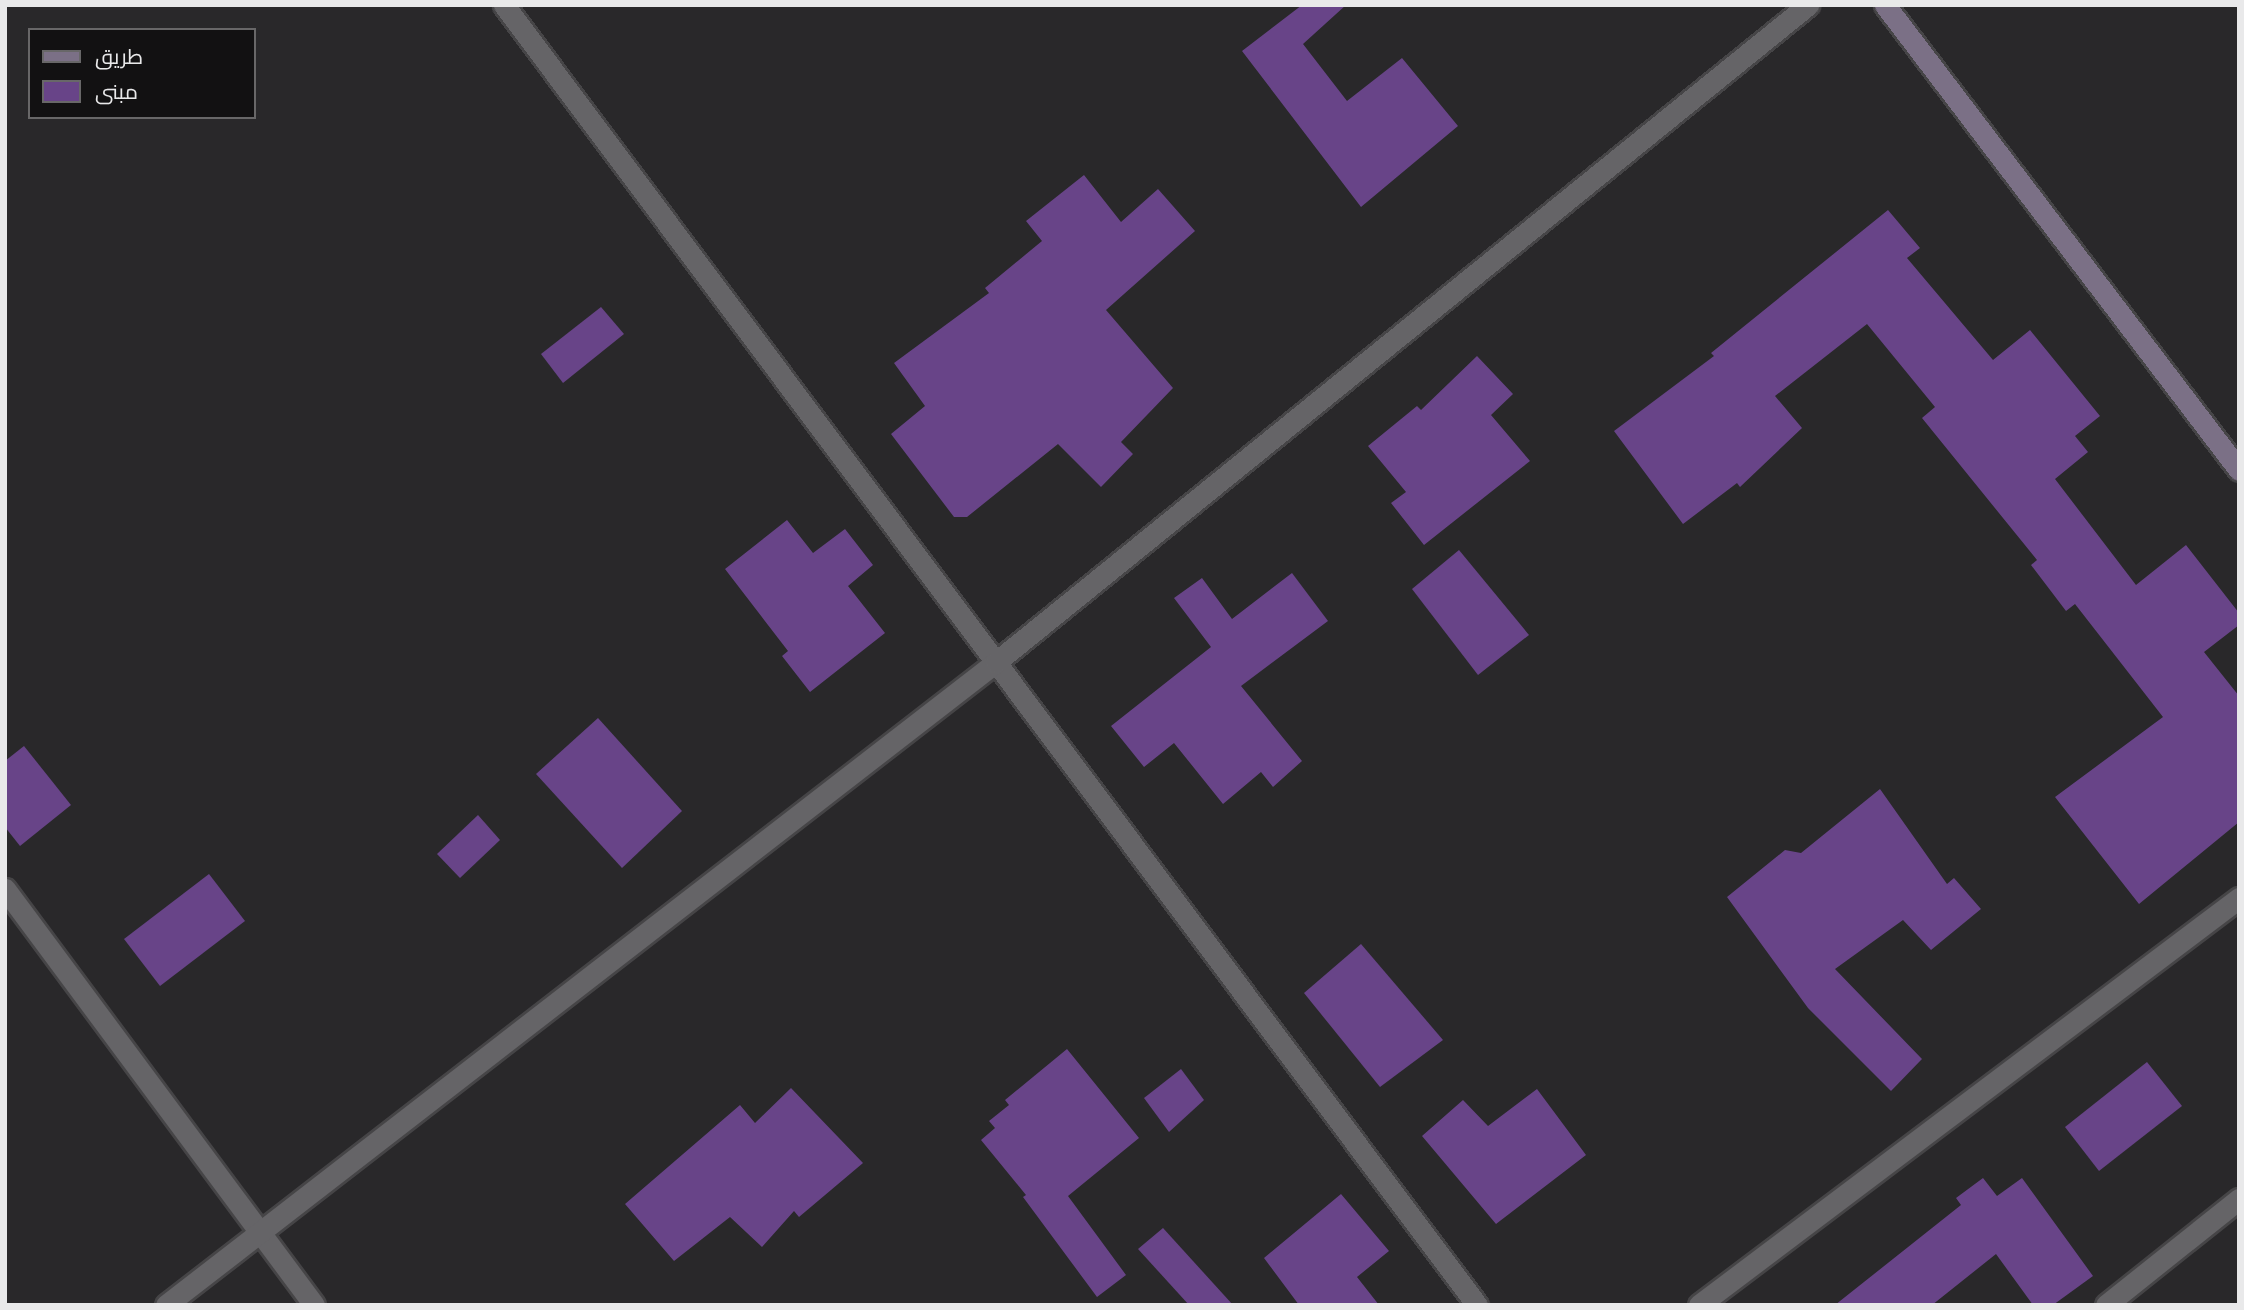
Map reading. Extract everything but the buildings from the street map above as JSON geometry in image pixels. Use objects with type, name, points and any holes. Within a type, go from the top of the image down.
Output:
[{"type":"street","points":[[504,5],[1477,1305]]},
{"type":"street","points":[[166,1305],[996,662],[1808,5]]},
{"type":"street","points":[[1885,5],[2239,470]]},
{"type":"street","points":[[5,889],[314,1305]]},
{"type":"street","points":[[1699,1305],[2239,898]]},
{"type":"street","points":[[2106,1305],[2239,1199]]}]
